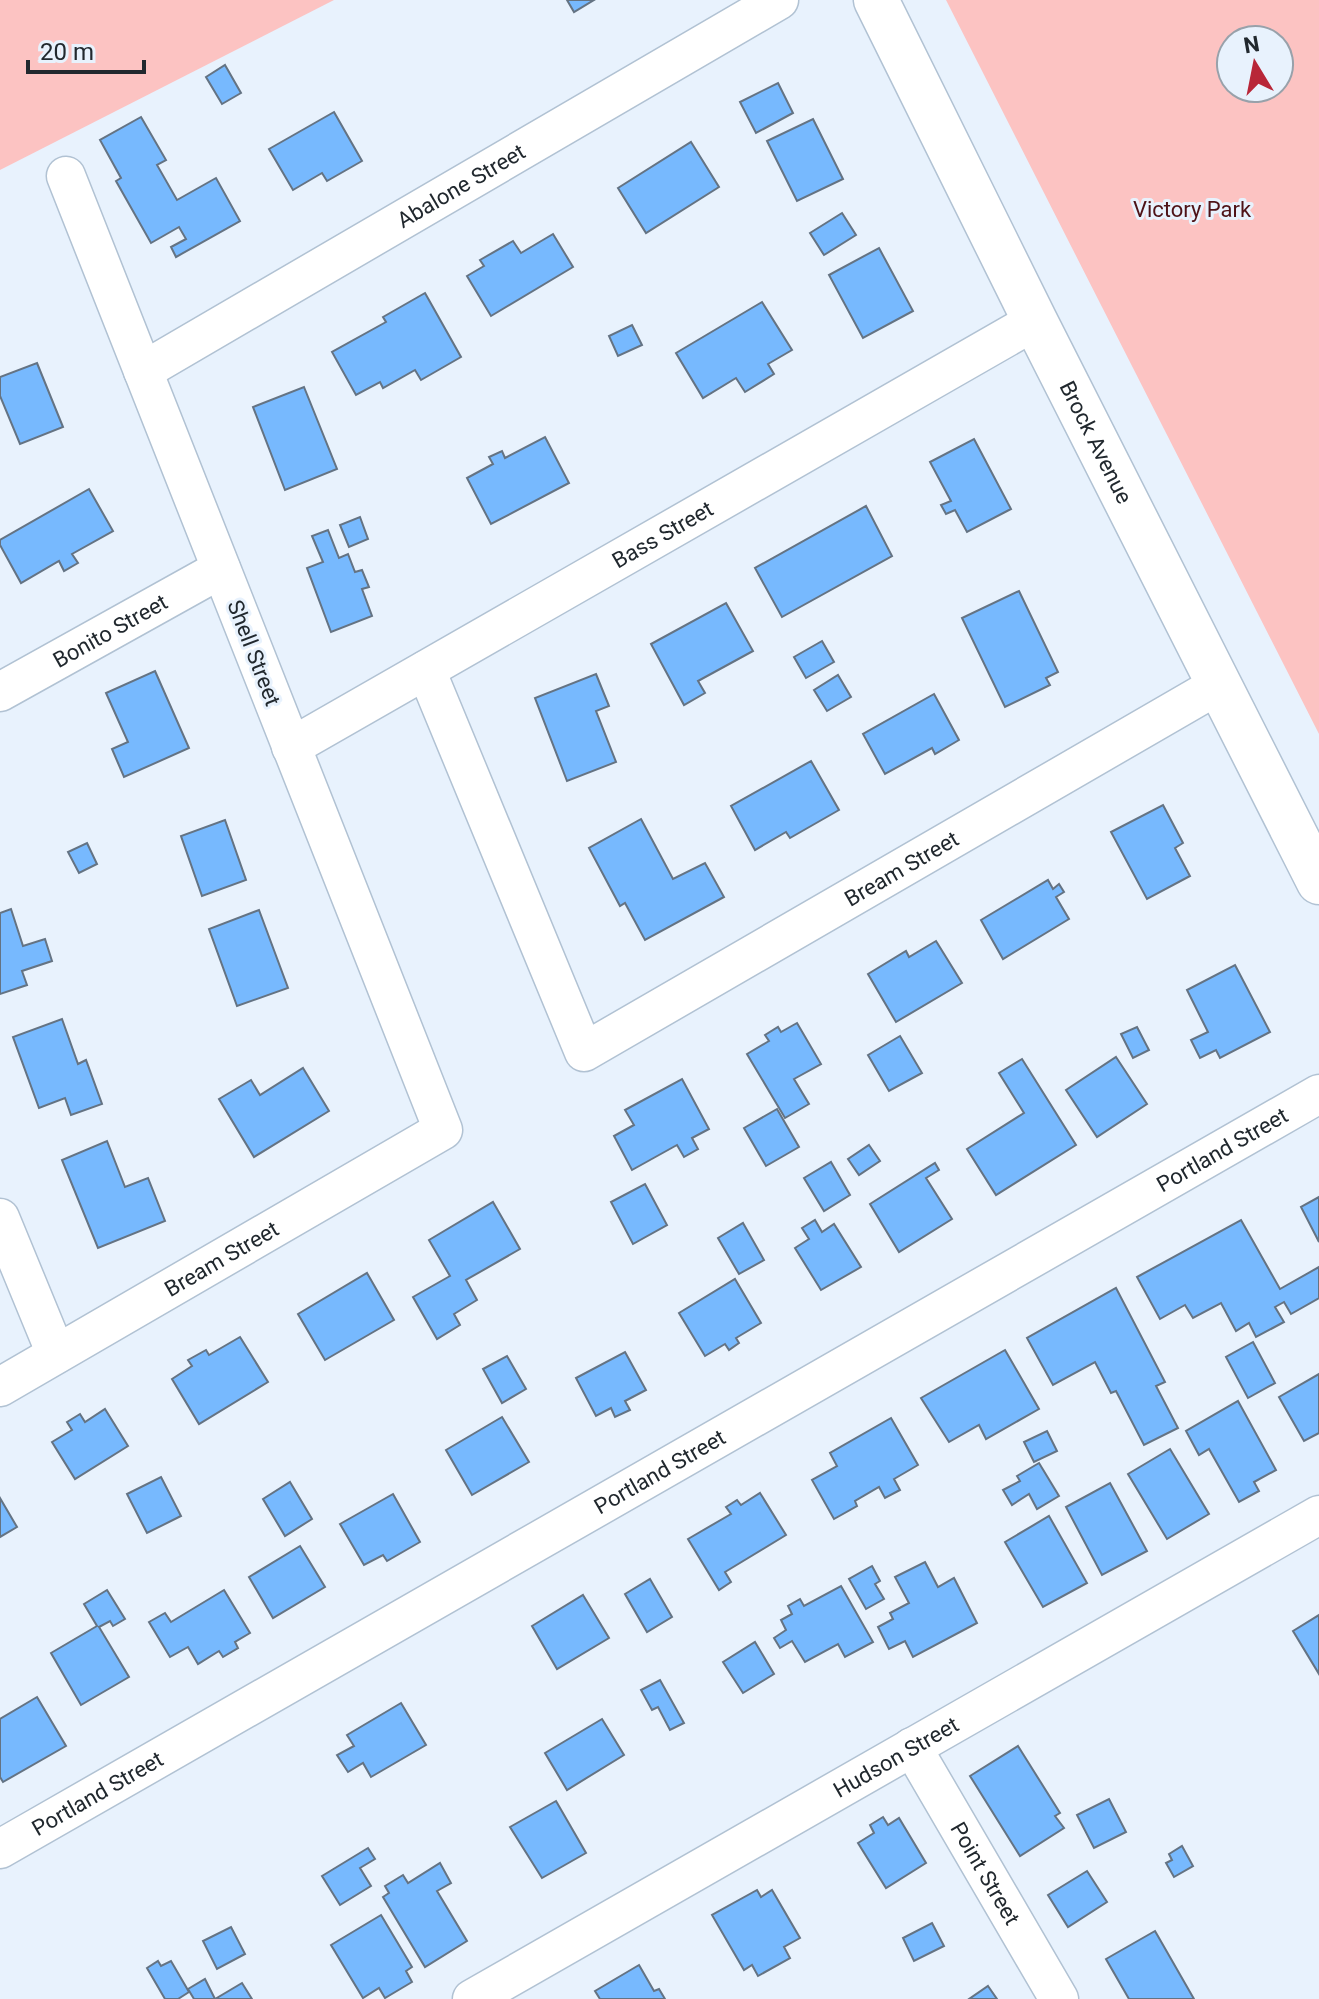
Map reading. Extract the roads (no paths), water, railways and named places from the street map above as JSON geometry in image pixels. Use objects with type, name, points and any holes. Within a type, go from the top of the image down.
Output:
[{"type":"main road","name":"Brock Avenue","points":[[876,0],[1319,882]]},
{"type":"street","name":"Abalone Street","points":[[143,371],[779,0]]},
{"type":"street","name":"Shell Street","points":[[66,176],[443,1130]]},
{"type":"street","name":"Bass Street","points":[[291,747],[1035,321]]},
{"type":"street","name":"Bonito Street","points":[[0,692],[221,569]]},
{"type":"street","name":"Bream Street","points":[[426,670],[584,1052],[1220,684]]},
{"type":"street","name":"Portland Street","points":[[0,1849],[1319,1094]]},
{"type":"street","name":"Bream Street","points":[[0,1387],[443,1130]]},
{"type":"street","points":[[0,1218],[56,1354]]},
{"type":"street","name":"Hudson Street","points":[[472,1999],[1319,1515]]},
{"type":"street","name":"Point Street","points":[[912,1747],[1059,1999]]},
{"type":"park label","name":"Victory Park","points":[[1192,209]]}]
